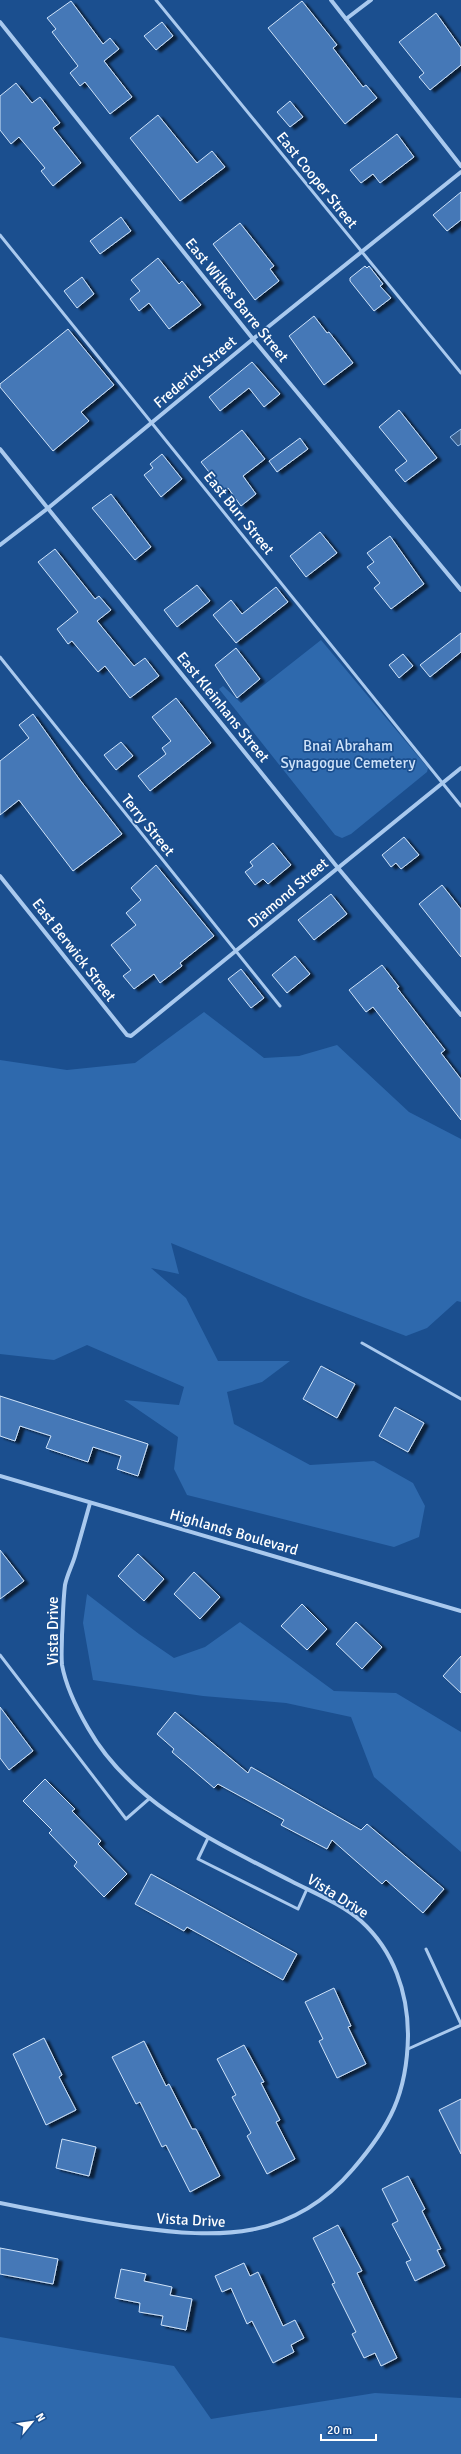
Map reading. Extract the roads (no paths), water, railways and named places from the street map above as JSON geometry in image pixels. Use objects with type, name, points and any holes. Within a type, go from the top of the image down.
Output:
[{"type":"street","points":[[331,0],[461,166]]},
{"type":"street","points":[[346,19],[371,0]]},
{"type":"street","name":"East Wilkes Barre Street","points":[[0,22],[253,340],[461,590]]},
{"type":"street","name":"Frederick Street","points":[[0,545],[48,509],[253,340],[461,172]]},
{"type":"street","name":"East Kleinhans Street","points":[[0,449],[338,868],[461,1015]]},
{"type":"street","name":"Diamond Street","points":[[131,1036],[236,953],[461,768]]},
{"type":"street","name":"East Berwick Street","points":[[0,876],[127,1035],[131,1036]]},
{"type":"street","name":"Highlands Boulevard","points":[[0,1476],[461,1611]]},
{"type":"street","name":"Vista Drive","points":[[0,2203],[86,2220],[204,2235],[236,2234],[284,2221],[310,2207],[340,2185],[385,2128],[402,2090],[408,2048],[408,2020],[403,1990],[394,1964],[384,1946],[360,1920],[307,1889],[208,1838],[167,1812],[138,1788],[103,1750],[89,1730],[71,1695],[62,1664],[66,1583],[90,1503]]},
{"type":"lane","name":"East Cooper Street","points":[[156,0],[461,373]]},
{"type":"lane","name":"East Burr Street","points":[[0,235],[461,806]]},
{"type":"lane","name":"Terry Street","points":[[0,656],[236,953],[280,1006]]},
{"type":"lane","points":[[362,1343],[461,1398]]},
{"type":"lane","points":[[0,1655],[126,1819],[150,1798]]},
{"type":"lane","points":[[208,1838],[198,1859],[298,1909],[307,1889]]},
{"type":"lane","points":[[408,2048],[461,2025],[426,1949]]},
{"type":"park label","name":"Bnai Abraham Synagogue Cemetery","points":[[348,754]]}]
